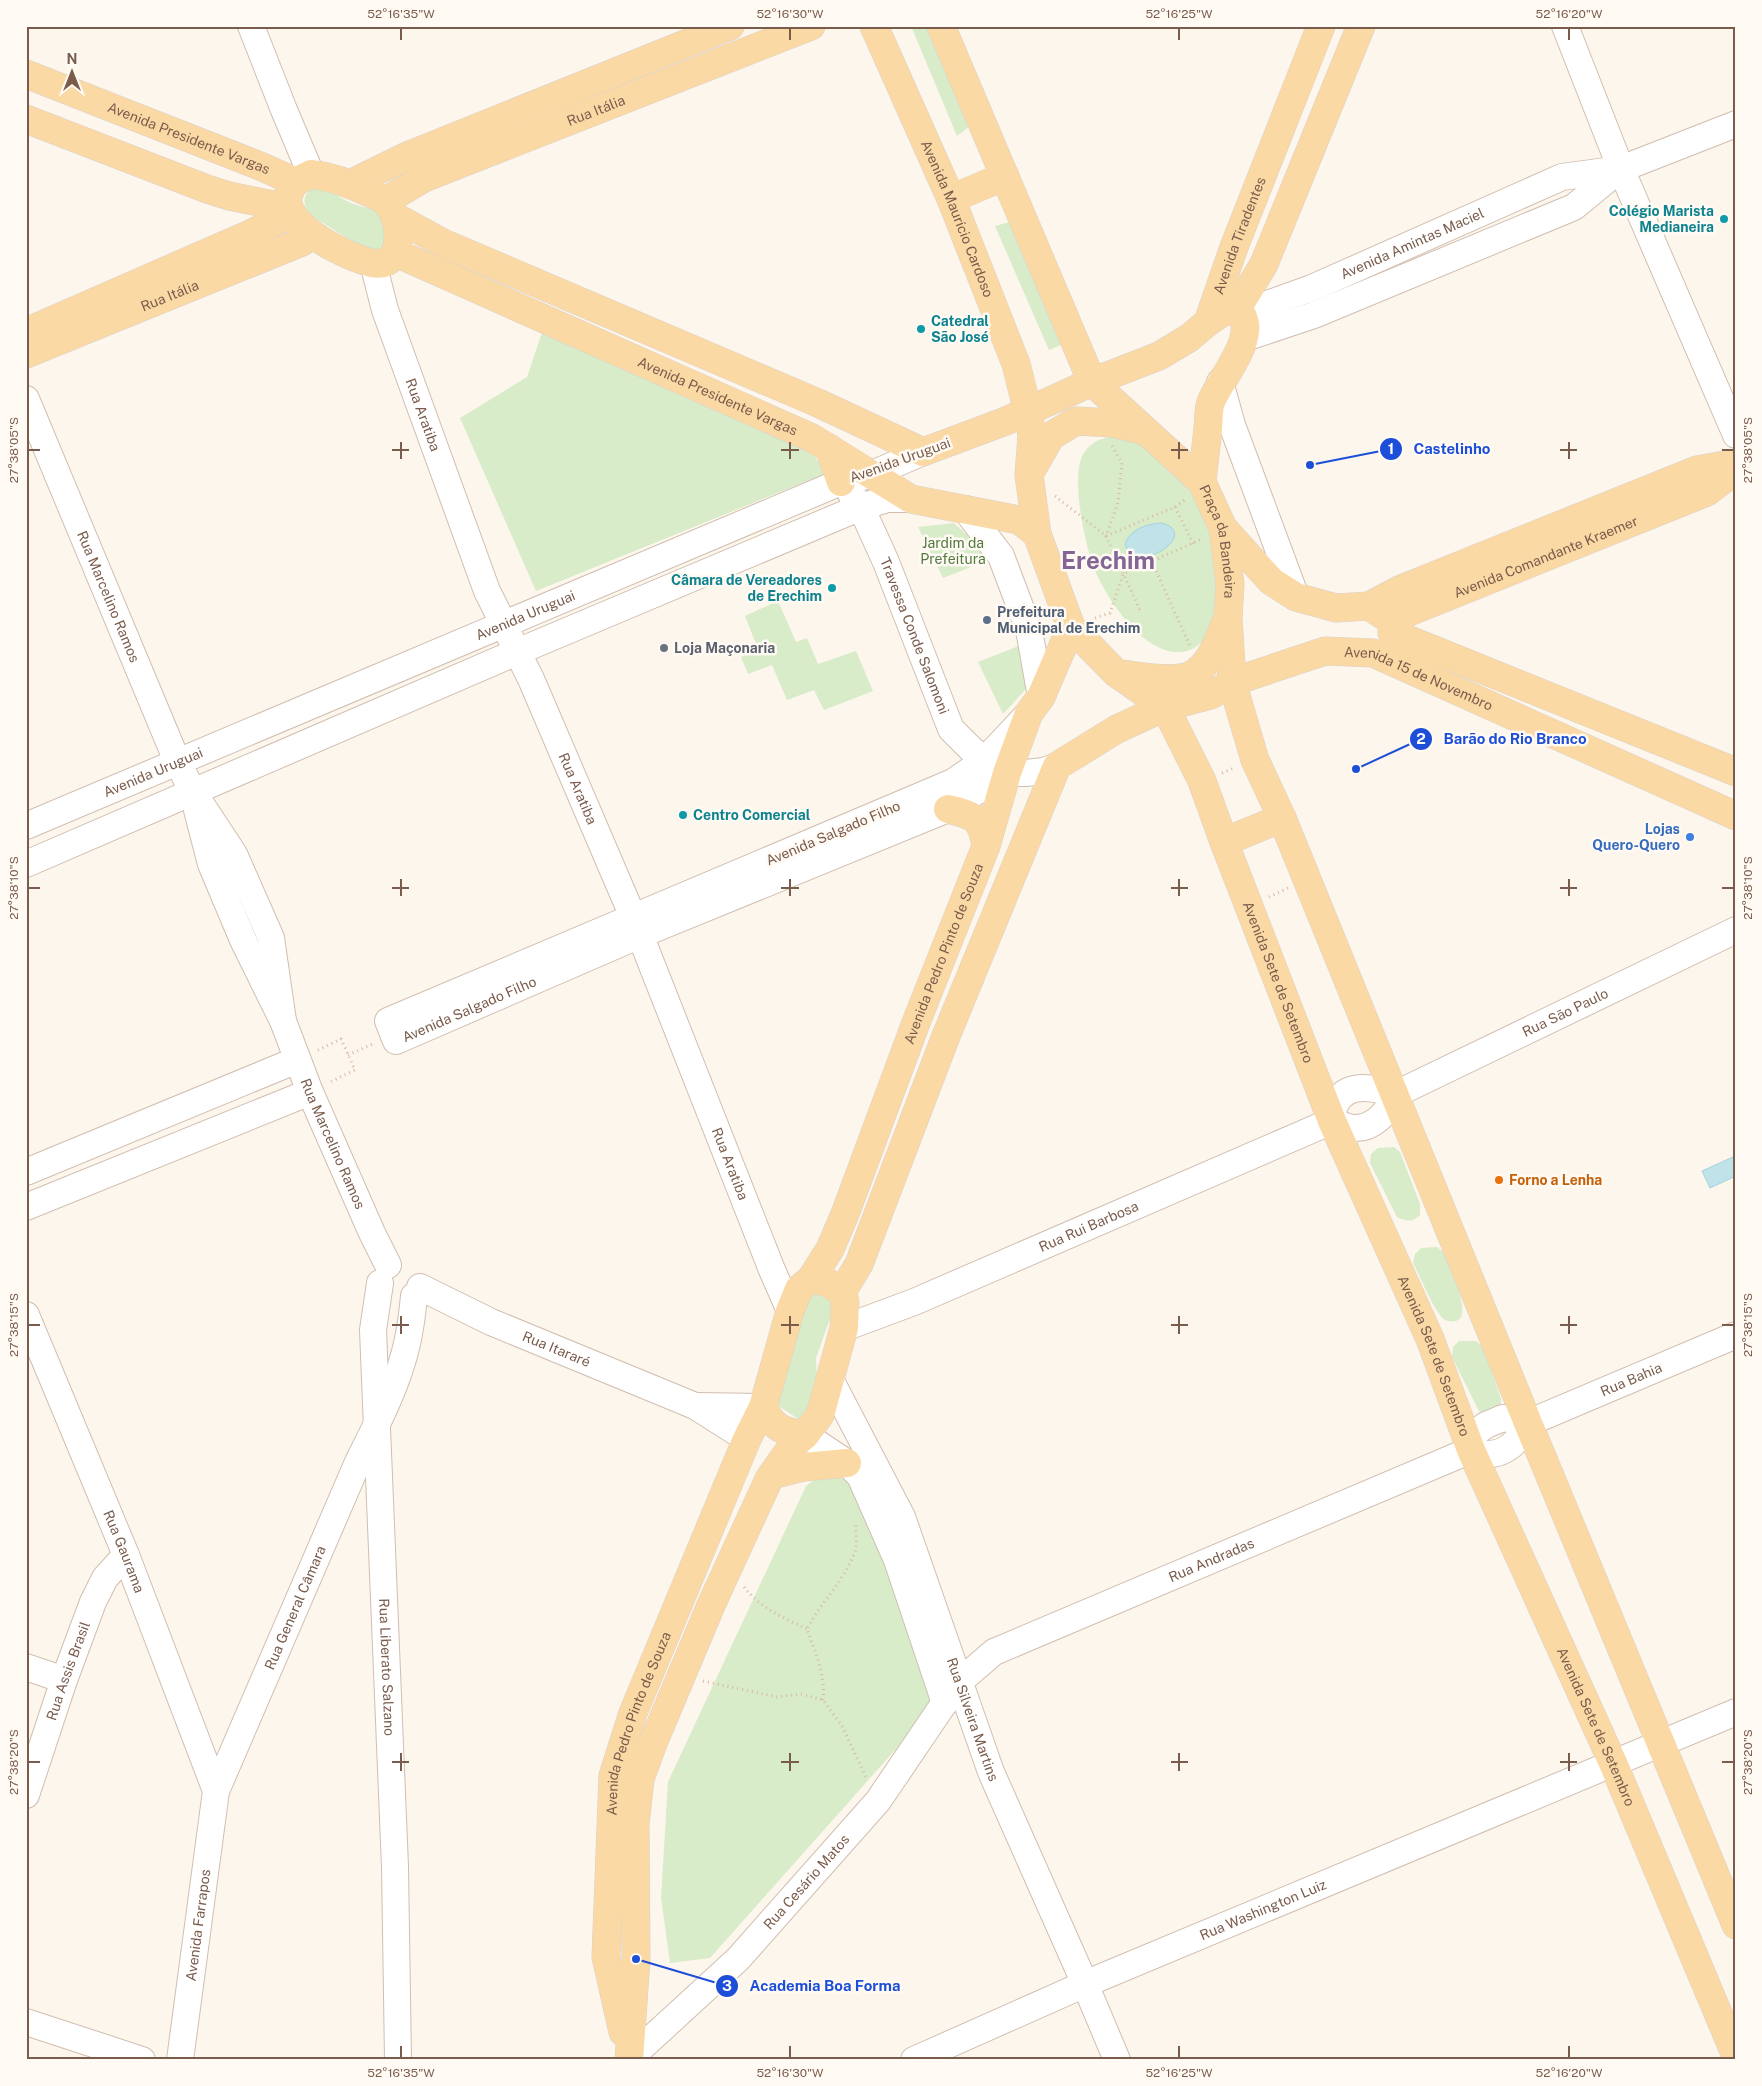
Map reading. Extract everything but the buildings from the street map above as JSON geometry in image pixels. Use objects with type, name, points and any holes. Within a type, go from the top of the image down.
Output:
[{"type":"main road","name":"Rua Itália","points":[[350,184],[404,157],[730,26]]},
{"type":"main road","name":"Rua Itália","points":[[391,209],[424,178],[811,26]]},
{"type":"main road","name":"Avenida Maurício Cardoso","points":[[874,26],[951,199],[1016,364],[1032,435],[1029,475]]},
{"type":"main road","points":[[941,26],[1092,382],[1147,432]]},
{"type":"main road","name":"Avenida Tiradentes","points":[[1208,322],[1234,247],[1321,26]]},
{"type":"main road","name":"Avenida Tiradentes","points":[[1202,482],[1210,404],[1220,382],[1235,361],[1241,320],[1361,26]]},
{"type":"main road","name":"Avenida Presidente Vargas","points":[[26,74],[260,166],[303,178],[329,176],[350,184],[443,243],[818,402],[923,452]]},
{"type":"main road","points":[[26,119],[208,189],[289,211],[288,192],[303,178]]},
{"type":"main road","points":[[951,199],[1005,176]]},
{"type":"main road","points":[[385,258],[399,234],[391,209]]},
{"type":"main road","name":"Avenida Presidente Vargas","points":[[289,211],[311,235],[351,256],[385,258],[812,438],[910,500],[1019,520],[1037,534]]},
{"type":"main road","name":"Rua Itália","points":[[26,332],[250,234],[289,211]]},
{"type":"main road","name":"Rua Itália","points":[[26,354],[302,242],[311,235]]},
{"type":"main road","name":"Avenida Amintas Maciel","points":[[1208,322],[1223,312],[1241,320]]},
{"type":"main road","points":[[1092,382],[1159,356],[1189,338],[1208,322]]},
{"type":"main road","name":"Avenida Uruguai","points":[[923,452],[1028,412],[1092,382]]},
{"type":"main road","points":[[1147,432],[1112,423],[1076,421],[1051,436],[1029,475],[1037,534],[1071,627],[1116,673],[1168,680],[1195,674],[1204,664],[1218,640],[1228,617]]},
{"type":"main road","name":"Praça da Bandeira","points":[[1147,432],[1202,482],[1223,528],[1230,584],[1228,617]]},
{"type":"main road","points":[[829,448],[841,482]]},
{"type":"main road","name":"Avenida Comandante Kraemer","points":[[1373,653],[1386,644],[1383,620],[1399,590],[1697,470],[1736,463]]},
{"type":"main road","name":"Avenida Comandante Kraemer","points":[[1383,620],[1707,492],[1736,470]]},
{"type":"main road","points":[[1223,528],[1271,581],[1296,597],[1383,620],[1734,774]]},
{"type":"main road","points":[[1228,617],[1232,682],[1255,760],[1282,818],[1528,1423],[1736,1925]]},
{"type":"main road","name":"Avenida Pedro Pinto de Souza","points":[[629,2059],[606,1957],[613,1776],[633,1713],[747,1439],[763,1407],[790,1311],[799,1289],[811,1279],[830,1249],[845,1214],[917,1020],[986,846],[996,767],[1035,705],[1071,627]]},
{"type":"main road","name":"Avenida 15 de Novembro","points":[[1165,707],[1210,695],[1232,682],[1325,652],[1373,653],[1728,807]]},
{"type":"main road","name":"Avenida Sete de Setembro","points":[[1116,673],[1165,707],[1202,781],[1332,1121],[1430,1339],[1471,1450],[1612,1763],[1736,2056]]},
{"type":"main road","points":[[811,1279],[827,1282],[842,1292],[859,1264],[946,1036],[1057,766],[1117,729],[1165,707]]},
{"type":"main road","points":[[948,809],[968,814],[979,820],[986,846]]},
{"type":"main road","points":[[1224,842],[1282,818]]},
{"type":"main road","points":[[917,1020],[946,1036]]},
{"type":"main road","name":"Avenida Pedro Pinto de Souza","points":[[629,2059],[636,1959],[635,1825],[640,1779],[680,1677],[712,1603],[772,1475],[792,1446],[805,1435],[820,1415],[844,1328],[845,1302],[842,1292]]},
{"type":"main road","points":[[763,1407],[770,1422],[785,1432],[805,1435]]},
{"type":"main road","points":[[772,1475],[804,1467],[847,1463]]},
{"type":"main road","points":[[685,1587],[712,1603]]},
{"type":"street","points":[[252,26],[287,120],[303,178]]},
{"type":"street","points":[[1566,26],[1621,169],[1736,435]]},
{"type":"street","name":"Avenida Amintas Maciel","points":[[1241,320],[1314,315],[1574,207],[1621,169],[1736,124]]},
{"type":"street","name":"Rua Aratiba","points":[[385,258],[385,310],[487,591],[531,679],[637,926],[772,1270],[790,1311]]},
{"type":"street","points":[[1220,382],[1232,425],[1296,597]]},
{"type":"street","name":"Rua Marcelino Ramos","points":[[26,399],[177,761],[193,792],[222,859],[243,940],[283,1021],[310,1092],[372,1233],[384,1274]]},
{"type":"street","name":"Avenida Uruguai","points":[[26,826],[841,482],[870,475],[923,452]]},
{"type":"street","name":"Travessa Conde Salomoni","points":[[841,482],[862,507],[886,562],[951,729],[996,767]]},
{"type":"street","points":[[26,864],[517,652],[862,507],[887,500],[910,500]]},
{"type":"street","points":[[965,509],[1001,556],[1029,630],[1035,705]]},
{"type":"street","name":"Avenida Salgado Filho","points":[[996,767],[948,809],[637,926],[388,1021],[396,1042],[637,926],[953,782],[996,767],[1026,773],[1044,771],[1057,766]]},
{"type":"street","name":"Rua São Paulo","points":[[1394,1095],[1736,930]]},
{"type":"street","points":[[26,1172],[297,1060]]},
{"type":"street","points":[[1364,1087],[1378,1088],[1394,1095],[1385,1113],[1368,1126],[1353,1128],[1332,1121],[1335,1105],[1343,1094],[1364,1087]]},
{"type":"street","points":[[26,1207],[310,1092]]},
{"type":"street","name":"Rua Rui Barbosa","points":[[844,1328],[914,1302],[1332,1121]]},
{"type":"street","points":[[401,1261],[413,1266],[420,1276],[417,1292],[408,1300],[396,1302],[385,1295],[384,1274],[401,1261]]},
{"type":"street","name":"Rua General Câmara","points":[[377,1425],[373,1330],[384,1274]]},
{"type":"street","name":"Rua General Câmara","points":[[216,1791],[403,1362],[417,1292]]},
{"type":"street","name":"Rua Itararé","points":[[417,1292],[695,1406],[747,1439]]},
{"type":"street","name":"Rua Gaurama","points":[[26,1315],[126,1555],[216,1791]]},
{"type":"street","name":"Rua Bahia","points":[[1528,1423],[1736,1335]]},
{"type":"street","name":"Rua Silveira Martins","points":[[830,1379],[902,1517],[952,1693]]},
{"type":"street","name":"Rua Itararé","points":[[695,1406],[763,1407]]},
{"type":"street","points":[[1471,1450],[1472,1438],[1475,1433],[1486,1425],[1503,1418],[1528,1423]]},
{"type":"street","name":"Rua Liberato Salzano","points":[[377,1425],[395,1867],[398,2060]]},
{"type":"street","name":"Rua Silveira Martins","points":[[805,1435],[847,1463],[860,1476],[884,1528],[952,1693],[991,1772],[1086,1984],[1117,2060]]},
{"type":"street","name":"Rua Andradas","points":[[952,1693],[994,1652],[1471,1450]]},
{"type":"street","name":"Rua Assis Brasil","points":[[26,1795],[92,1602],[105,1578],[126,1555]]},
{"type":"street","points":[[26,1667],[64,1680]]},
{"type":"street","name":"Rua Cesário Matos","points":[[629,2059],[738,1959],[878,1801],[952,1693]]},
{"type":"street","name":"Rua Washington Luiz","points":[[914,2060],[1086,1984],[1736,1712]]},
{"type":"street","name":"Avenida Farrapos","points":[[180,2060],[216,1791]]},
{"type":"street","points":[[26,2022],[142,2060]]},
{"type":"path","points":[[1106,536],[1118,503],[1122,463],[1110,442]]},
{"type":"path","points":[[1029,475],[1106,536],[1140,610]]},
{"type":"path","points":[[1106,536],[1176,507],[1192,494],[1202,482]]},
{"type":"path","points":[[1176,507],[1193,544]]},
{"type":"path","points":[[1071,627],[1110,613],[1123,574],[1193,544],[1223,528]]},
{"type":"path","points":[[1152,562],[1192,650],[1195,674]]},
{"type":"path","points":[[1202,781],[1255,760]]},
{"type":"path","points":[[1250,906],[1307,880]]},
{"type":"path","points":[[310,1092],[355,1070],[342,1039]]},
{"type":"path","points":[[348,1055],[382,1041]]},
{"type":"path","points":[[807,1629],[817,1611],[843,1578],[856,1550],[858,1518]]},
{"type":"path","points":[[729,1566],[753,1599],[780,1616],[807,1629],[819,1662],[824,1691],[823,1700]]},
{"type":"path","points":[[680,1677],[777,1697],[801,1694],[823,1700],[842,1726],[878,1801]]},
{"type":"green space","points":[[911,26],[931,26],[969,127],[957,136]]},
{"type":"green space","points":[[315,186],[326,186],[349,202],[377,210],[392,235],[376,256],[310,215],[305,199],[308,192]]},
{"type":"green space","points":[[1017,220],[1068,342],[1049,350],[995,226]]},
{"type":"green space","points":[[543,330],[808,448],[827,473],[536,591],[460,418],[527,377]]},
{"type":"green space","points":[[1135,435],[1185,482],[1205,517],[1218,559],[1217,628],[1199,644],[1187,651],[1172,652],[1157,647],[1143,638],[1130,625],[1108,596],[1100,581],[1086,542],[1078,490],[1078,474],[1081,460],[1086,450],[1097,441],[1115,436]]},
{"type":"green space","name":"Jardim da Prefeitura","points":[[954,523],[983,549],[989,560],[943,578],[918,527]]},
{"type":"green space","points":[[778,601],[796,642],[807,638],[818,664],[856,651],[873,691],[824,710],[814,690],[787,700],[772,665],[748,674],[741,657],[758,649],[745,616]]},
{"type":"green space","points":[[1024,644],[1032,663],[1025,690],[1003,714],[978,662]]},
{"type":"green space","points":[[1394,1147],[1400,1152],[1420,1204],[1420,1215],[1412,1220],[1397,1217],[1370,1163],[1371,1154],[1378,1148]]},
{"type":"green space","points":[[1437,1247],[1443,1252],[1460,1293],[1462,1314],[1458,1320],[1448,1321],[1441,1316],[1413,1263],[1415,1254],[1421,1248]]},
{"type":"green space","points":[[809,1289],[836,1302],[816,1358],[818,1401],[803,1422],[777,1405]]},
{"type":"green space","points":[[1459,1341],[1476,1341],[1482,1346],[1501,1398],[1501,1409],[1488,1415],[1479,1411],[1452,1357],[1453,1347]]},
{"type":"green space","points":[[826,1471],[854,1483],[937,1684],[920,1722],[710,1958],[670,1963],[661,1898],[668,1782],[806,1486]]},
{"type":"water","points":[[1161,523],[1171,527],[1175,533],[1173,540],[1168,546],[1149,556],[1139,557],[1129,554],[1125,544],[1135,531],[1145,526]]},
{"type":"water","points":[[1735,1156],[1736,1176],[1710,1188],[1702,1171]]},
{"type":"place","name":"Colégio Marista Medianeira","points":[[1724,219]]},
{"type":"place","name":"Catedral São José","points":[[921,329]]},
{"type":"place","name":"Castelinho","points":[[1310,465]]},
{"type":"place","name":"Câmara de Vereadores de Erechim","points":[[832,588]]},
{"type":"place","name":"Prefeitura Municipal de Erechim","points":[[987,620]]},
{"type":"place","name":"Loja Maçonaria","points":[[664,648]]},
{"type":"place","name":"Barão do Rio Branco","points":[[1356,769]]},
{"type":"place","name":"Centro Comercial","points":[[683,815]]},
{"type":"place","name":"Lojas Quero-Quero","points":[[1690,837]]},
{"type":"place","name":"Forno a Lenha","points":[[1499,1180]]},
{"type":"place","name":"Academia Boa Forma","points":[[636,1959]]},
{"type":"district","name":"Erechim","points":[[1108,560]]}]
